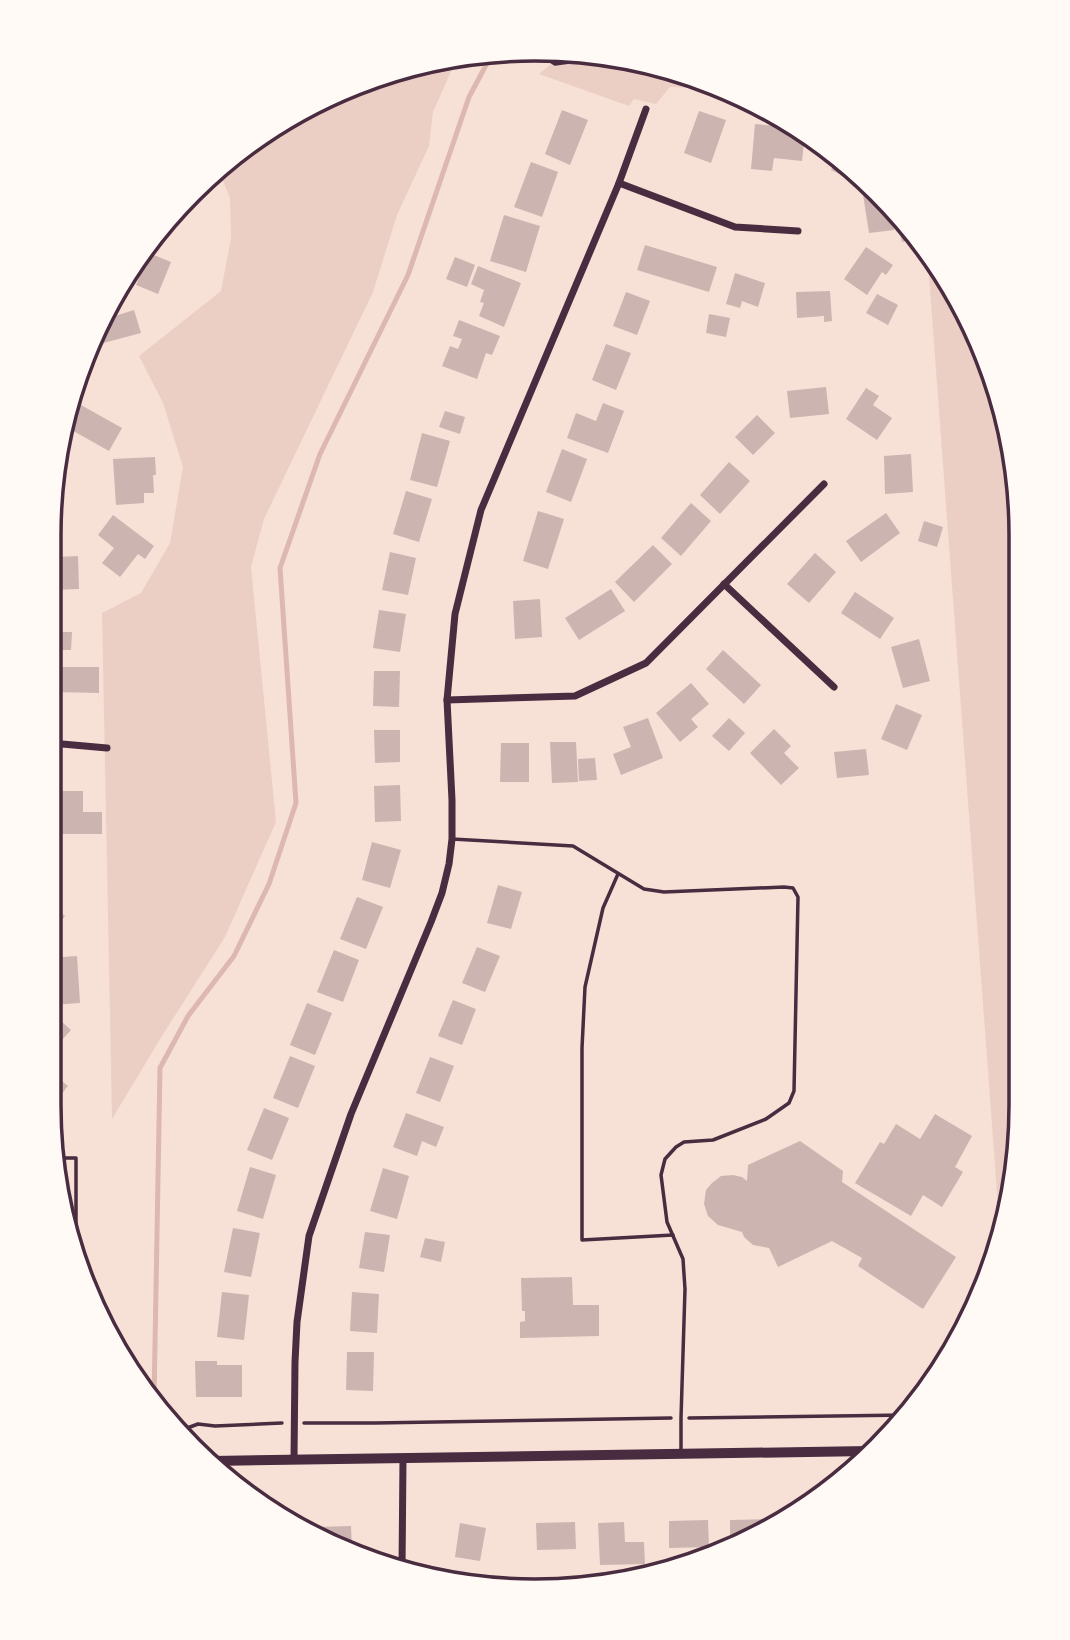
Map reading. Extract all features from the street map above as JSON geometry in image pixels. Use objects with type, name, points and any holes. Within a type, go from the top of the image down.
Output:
[{"type":"street","points":[[294,1459],[294,1382],[298,1322],[309,1236],[351,1114],[442,893],[449,864],[453,800],[447,700],[456,614],[481,510],[619,183],[646,108]]},
{"type":"street","points":[[619,183],[735,227],[798,231]]},
{"type":"street","points":[[447,700],[575,696],[646,663],[824,484]]},
{"type":"street","points":[[724,584],[834,687]]},
{"type":"street","points":[[61,744],[107,748]]},
{"type":"street","points":[[223,1461],[858,1451]]},
{"type":"street","points":[[402,1560],[403,1458]]},
{"type":"lane","points":[[452,839],[573,846],[644,889],[664,892],[784,887],[793,888],[798,898],[794,1091],[789,1104],[766,1119],[713,1140],[684,1142],[665,1159],[661,1175],[667,1222],[683,1259],[681,1453]]},
{"type":"lane","points":[[618,874],[603,908],[585,987],[582,1048],[583,1240],[673,1236]]},
{"type":"lane","points":[[64,1158],[76,1158],[76,1224]]},
{"type":"path","points":[[551,62],[555,64],[568,62]]},
{"type":"path","points":[[189,1428],[198,1424],[215,1426],[893,1415]]},
{"type":"shaded area","points":[[554,62],[566,62],[627,70],[692,88],[670,87],[656,104],[634,99],[629,106],[539,74]]},
{"type":"shaded area","points":[[452,68],[433,112],[429,146],[397,215],[373,292],[264,519],[251,567],[276,822],[225,937],[112,1119],[102,613],[141,593],[170,543],[183,467],[163,403],[139,356],[221,291],[231,238],[230,198],[222,180],[247,159],[298,125],[325,110],[383,86]]},
{"type":"shaded area","points":[[929,272],[960,325],[984,383],[1000,443],[1008,504],[1009,1105],[1005,1167],[998,1206]]},
{"type":"building","points":[[562,110],[588,120],[570,165],[545,154]]},
{"type":"building","points":[[699,111],[726,120],[711,163],[684,153]]},
{"type":"building","points":[[755,124],[773,126],[804,145],[802,161],[774,158],[772,171],[751,169]]},
{"type":"building","points":[[531,162],[558,172],[542,217],[514,207]]},
{"type":"building","points":[[863,193],[893,226],[894,230],[869,233]]},
{"type":"building","points":[[504,215],[540,226],[526,272],[490,261]]},
{"type":"building","points":[[645,245],[717,267],[709,292],[637,270]]},
{"type":"building","points":[[866,247],[893,265],[886,275],[882,272],[867,295],[844,279]]},
{"type":"building","points":[[153,255],[171,262],[158,294],[136,285]]},
{"type":"building","points":[[455,257],[475,265],[467,287],[446,279]]},
{"type":"building","points":[[478,266],[521,283],[504,327],[479,316],[484,303],[480,302],[484,290],[471,284]]},
{"type":"building","points":[[735,273],[765,283],[758,307],[742,301],[740,308],[726,304]]},
{"type":"building","points":[[830,291],[832,321],[824,322],[824,316],[797,318],[796,292]]},
{"type":"building","points":[[626,292],[650,301],[637,335],[613,326]]},
{"type":"building","points":[[877,294],[898,305],[888,325],[866,313]]},
{"type":"building","points":[[134,310],[141,333],[102,343],[115,316]]},
{"type":"building","points":[[709,314],[730,318],[726,337],[706,333]]},
{"type":"building","points":[[459,320],[500,336],[492,355],[486,353],[477,379],[442,366],[450,346],[458,349],[462,339],[453,336]]},
{"type":"building","points":[[606,344],[631,353],[616,390],[592,380]]},
{"type":"building","points":[[826,387],[829,414],[790,418],[787,391]]},
{"type":"building","points":[[866,388],[879,396],[873,405],[892,418],[877,440],[846,419]]},
{"type":"building","points":[[603,403],[624,411],[608,453],[567,438],[576,413],[596,421]]},
{"type":"building","points":[[81,405],[122,428],[109,451],[73,431]]},
{"type":"building","points":[[445,411],[465,417],[460,434],[439,427]]},
{"type":"building","points":[[757,415],[775,433],[753,455],[735,437]]},
{"type":"building","points":[[422,433],[450,441],[437,487],[410,480]]},
{"type":"building","points":[[562,449],[587,459],[571,502],[546,492]]},
{"type":"building","points":[[911,454],[913,492],[885,494],[884,456]]},
{"type":"building","points":[[155,457],[154,493],[144,493],[144,503],[116,505],[113,459]]},
{"type":"building","points":[[729,462],[750,481],[720,514],[700,495]]},
{"type":"building","points":[[406,491],[432,499],[419,542],[393,534]]},
{"type":"building","points":[[691,503],[711,521],[681,556],[661,538]]},
{"type":"building","points":[[538,511],[564,519],[548,569],[523,561]]},
{"type":"building","points":[[886,513],[900,533],[861,562],[846,541]]},
{"type":"building","points":[[113,515],[154,546],[145,559],[138,554],[120,577],[102,563],[114,548],[98,535]]},
{"type":"building","points":[[924,521],[943,527],[937,547],[918,541]]},
{"type":"building","points":[[653,545],[672,564],[634,602],[615,582]]},
{"type":"building","points":[[390,552],[416,558],[408,595],[382,590]]},
{"type":"building","points":[[815,553],[836,572],[809,603],[787,584]]},
{"type":"building","points":[[78,556],[79,589],[61,590],[61,557]]},
{"type":"building","points":[[611,589],[625,611],[579,640],[565,618]]},
{"type":"building","points":[[855,592],[894,618],[880,639],[841,613]]},
{"type":"building","points":[[540,599],[542,637],[515,639],[513,601]]},
{"type":"building","points":[[379,610],[406,614],[400,652],[373,648]]},
{"type":"building","points":[[61,632],[72,632],[71,650],[61,650]]},
{"type":"building","points":[[919,639],[930,681],[903,688],[891,647]]},
{"type":"building","points":[[723,650],[761,685],[744,704],[706,669]]},
{"type":"building","points":[[61,667],[99,667],[99,693],[61,692]]},
{"type":"building","points":[[374,671],[400,671],[399,707],[373,706]]},
{"type":"building","points":[[691,683],[709,704],[691,719],[698,727],[680,742],[656,713]]},
{"type":"building","points":[[896,704],[922,715],[907,750],[881,739]]},
{"type":"building","points":[[648,718],[663,758],[621,775],[613,754],[631,747],[623,727]]},
{"type":"building","points":[[729,718],[745,733],[729,751],[712,736]]},
{"type":"building","points":[[774,729],[791,746],[784,753],[799,768],[781,785],[750,753]]},
{"type":"building","points":[[374,730],[400,730],[400,762],[375,763]]},
{"type":"building","points":[[550,742],[576,742],[578,782],[552,783]]},
{"type":"building","points":[[501,743],[529,743],[529,782],[500,782]]},
{"type":"building","points":[[866,749],[869,775],[837,778],[834,752]]},
{"type":"building","points":[[595,758],[597,780],[579,781],[578,759]]},
{"type":"building","points":[[400,785],[401,821],[375,822],[374,786]]},
{"type":"building","points":[[61,791],[83,791],[83,812],[102,812],[102,834],[61,834]]},
{"type":"building","points":[[372,842],[401,850],[390,888],[362,880]]},
{"type":"building","points":[[498,885],[522,892],[511,929],[487,923]]},
{"type":"building","points":[[357,897],[383,907],[366,949],[340,939]]},
{"type":"building","points":[[477,947],[500,956],[485,992],[462,983]]},
{"type":"building","points":[[334,950],[359,960],[343,1002],[317,992]]},
{"type":"building","points":[[77,956],[80,1003],[61,1004],[61,957]]},
{"type":"building","points":[[453,1000],[476,1009],[462,1045],[438,1036]]},
{"type":"building","points":[[307,1003],[332,1013],[315,1055],[290,1045]]},
{"type":"building","points":[[61,1021],[71,1030],[61,1041]]},
{"type":"building","points":[[290,1056],[315,1066],[298,1108],[273,1098]]},
{"type":"building","points":[[430,1057],[454,1066],[440,1102],[416,1093]]},
{"type":"building","points":[[61,1080],[68,1086],[61,1095]]},
{"type":"building","points":[[264,1108],[289,1118],[272,1160],[247,1150]]},
{"type":"building","points":[[406,1113],[444,1127],[436,1147],[422,1141],[417,1156],[393,1147]]},
{"type":"building","points":[[935,1114],[972,1136],[955,1167],[963,1172],[942,1207],[923,1195],[911,1216],[855,1183],[880,1142],[884,1144],[896,1124],[920,1139]]},
{"type":"building","points":[[800,1141],[843,1171],[842,1182],[956,1257],[923,1309],[858,1266],[862,1258],[832,1241],[778,1267],[769,1248],[753,1245],[742,1232],[718,1225],[708,1216],[704,1204],[706,1190],[712,1183],[721,1176],[733,1175],[747,1181],[748,1165]]},
{"type":"building","points":[[250,1167],[276,1175],[263,1219],[237,1211]]},
{"type":"building","points":[[383,1168],[409,1176],[397,1219],[370,1211]]},
{"type":"building","points":[[233,1228],[260,1233],[251,1277],[224,1272]]},
{"type":"building","points":[[365,1232],[390,1235],[384,1272],[359,1268]]},
{"type":"building","points":[[425,1238],[445,1242],[441,1262],[420,1257]]},
{"type":"building","points":[[572,1277],[573,1305],[599,1305],[599,1336],[520,1338],[520,1322],[525,1321],[521,1278]]},
{"type":"building","points":[[222,1292],[249,1295],[244,1340],[217,1337]]},
{"type":"building","points":[[352,1292],[379,1294],[377,1333],[350,1331]]},
{"type":"building","points":[[347,1352],[374,1352],[373,1391],[346,1390]]},
{"type":"building","points":[[195,1361],[217,1361],[217,1365],[242,1365],[242,1397],[196,1397]]},
{"type":"building","points":[[765,1519],[730,1537],[730,1520]]},
{"type":"building","points":[[708,1520],[709,1546],[669,1548],[669,1521]]},
{"type":"building","points":[[575,1522],[576,1549],[537,1550],[536,1523]]},
{"type":"building","points":[[624,1522],[625,1542],[644,1542],[645,1564],[600,1565],[598,1523]]},
{"type":"building","points":[[460,1523],[486,1528],[480,1561],[455,1557]]},
{"type":"building","points":[[351,1526],[352,1542],[325,1530],[319,1527]]},
{"type":"waterway","points":[[154,1386],[160,1068],[188,1016],[234,956],[269,884],[296,803],[280,568],[320,454],[408,275],[469,97],[487,64]]}]
